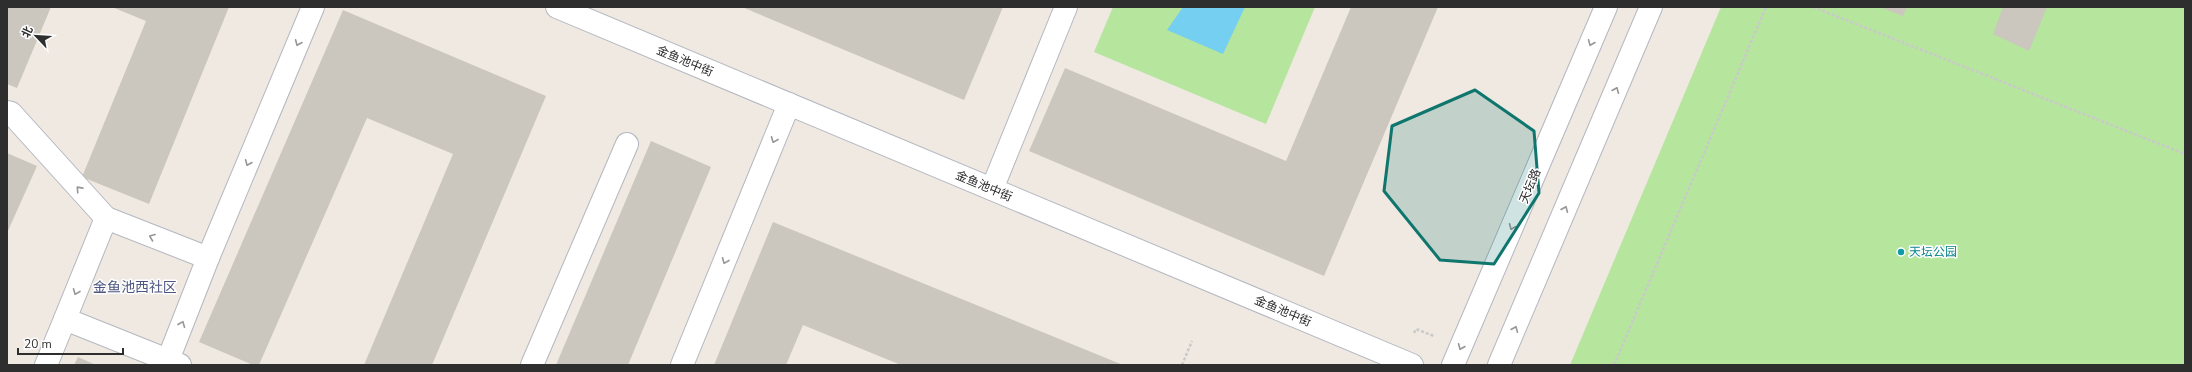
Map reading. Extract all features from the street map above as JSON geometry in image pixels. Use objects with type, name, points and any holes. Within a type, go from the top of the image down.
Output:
[{"type":"street","points":[[65,319],[174,362],[208,258],[313,7]]},
{"type":"street","name":"金鱼池中街","points":[[557,7],[1412,365]]},
{"type":"street","points":[[992,189],[1066,7]]},
{"type":"street","name":"天坛路","points":[[1453,365],[1606,7]]},
{"type":"street","points":[[1499,365],[1651,7]]},
{"type":"street","points":[[682,365],[789,104]]},
{"type":"street","points":[[7,112],[11,113],[106,218],[208,258]]},
{"type":"street","points":[[532,365],[627,144]]},
{"type":"street","points":[[46,365],[106,218]]},
{"type":"path","points":[[1614,365],[1766,7]]},
{"type":"path","points":[[1813,7],[2185,154]]},
{"type":"path","points":[[1182,365],[1192,341]]},
{"type":"highlighted area","points":[[1475,90],[1534,131],[1539,193],[1494,264],[1440,260],[1384,191],[1392,126]]},
{"type":"green space","points":[[1113,7],[1315,7],[1266,124],[1094,52]]},
{"type":"green space","name":"天坛公园","points":[[1721,7],[2185,7],[2185,365],[1570,365]]},
{"type":"water","points":[[1183,7],[1245,7],[1223,54],[1167,30]]},
{"type":"building","points":[[7,7],[51,7],[17,88],[7,84]]},
{"type":"building","points":[[112,7],[229,7],[149,204],[82,177],[146,21]]},
{"type":"building","points":[[742,7],[1003,7],[964,100]]},
{"type":"building","points":[[1351,7],[1438,7],[1324,276],[1029,151],[1065,68],[1286,161]]},
{"type":"building","points":[[1880,7],[1907,7],[1903,16]]},
{"type":"building","points":[[2003,7],[2047,7],[2029,51],[1993,34]]},
{"type":"building","points":[[343,10],[546,96],[432,365],[364,365],[453,154],[367,118],[259,365],[253,365],[199,342]]},
{"type":"building","points":[[651,141],[711,167],[628,365],[556,365]]},
{"type":"building","points":[[7,153],[37,166],[7,233]]},
{"type":"building","points":[[773,222],[1123,365],[901,365],[803,325],[786,365],[714,365]]},
{"type":"building","points":[[78,357],[96,365],[74,365]]},
{"type":"place","name":"天坛公园","points":[[1901,252]]},
{"type":"district","name":"金鱼池西社区","points":[[135,287]]}]
